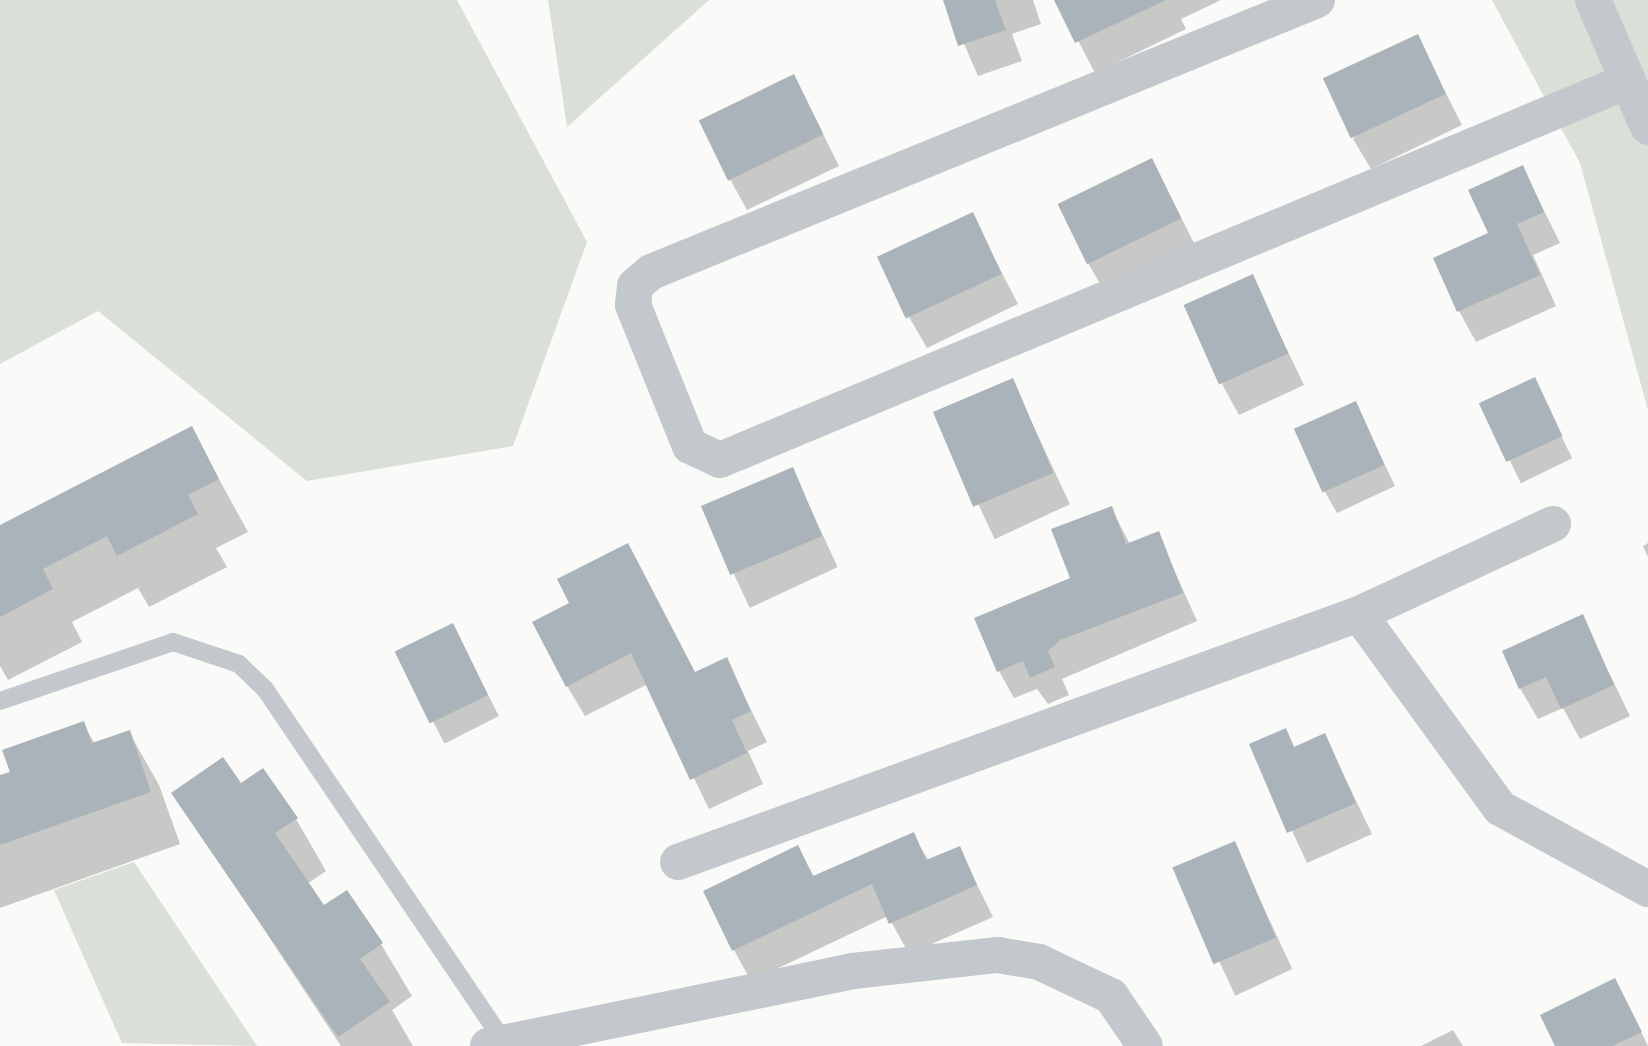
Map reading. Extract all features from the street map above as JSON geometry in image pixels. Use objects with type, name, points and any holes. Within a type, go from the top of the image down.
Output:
[{"type":"street","points":[[1317,0],[651,272],[635,286],[633,305],[690,446],[720,460],[1628,81]]},
{"type":"street","points":[[1593,0],[1648,127]]},
{"type":"street","points":[[678,862],[1359,614],[1553,524]]},
{"type":"street","points":[[1359,614],[1500,808],[1648,889]]},
{"type":"street","points":[[495,1043],[853,971],[998,955],[1039,962],[1111,996],[1145,1046]]},
{"type":"lane","points":[[0,701],[173,642],[239,664],[265,689],[495,1043]]},
{"type":"shaded area","points":[[0,0],[457,0],[587,242],[513,446],[307,481],[98,311],[0,364]]},
{"type":"shaded area","points":[[548,0],[709,0],[567,127]]},
{"type":"shaded area","points":[[1492,0],[1648,0],[1648,410],[1580,163]]},
{"type":"shaded area","points":[[134,862],[257,1046],[122,1043],[54,890]]},
{"type":"building","points":[[943,0],[995,0],[1006,30],[958,46]]},
{"type":"building","points":[[1054,0],[1166,0],[1075,43]]},
{"type":"building","points":[[1418,34],[1446,94],[1351,138],[1323,78]]},
{"type":"building","points":[[794,74],[823,134],[728,181],[699,120]]},
{"type":"building","points":[[1152,158],[1181,218],[1087,264],[1058,204]]},
{"type":"building","points":[[1523,165],[1544,212],[1517,224],[1540,275],[1457,312],[1433,258],[1488,233],[1468,190]]},
{"type":"building","points":[[973,212],[1002,274],[906,318],[877,257]]},
{"type":"building","points":[[1253,274],[1288,353],[1219,384],[1184,305]]},
{"type":"building","points":[[1535,377],[1562,436],[1506,462],[1479,403]]},
{"type":"building","points":[[1013,378],[1053,473],[973,507],[933,412]]},
{"type":"building","points":[[1356,401],[1384,465],[1322,493],[1294,429]]},
{"type":"building","points":[[192,426],[219,479],[188,495],[198,514],[117,556],[107,536],[43,569],[53,589],[0,617],[0,525]]},
{"type":"building","points":[[793,467],[822,536],[730,575],[701,506]]},
{"type":"building","points":[[1112,506],[1126,544],[1159,531],[1183,593],[1060,640],[1048,651],[1055,667],[1030,678],[1023,661],[997,672],[974,618],[1070,578],[1051,529]]},
{"type":"building","points":[[628,543],[695,672],[727,657],[751,711],[732,720],[747,753],[690,780],[631,653],[566,687],[532,622],[569,603],[557,579]]},
{"type":"building","points":[[1583,614],[1614,685],[1561,709],[1546,677],[1519,689],[1502,651]]},
{"type":"building","points":[[453,623],[488,695],[430,723],[395,651]]},
{"type":"building","points":[[84,721],[92,743],[130,730],[151,792],[0,845],[0,775],[10,772],[2,750]]},
{"type":"building","points":[[1286,728],[1294,747],[1325,733],[1356,803],[1287,833],[1249,744]]},
{"type":"building","points":[[223,757],[241,783],[263,768],[298,818],[275,833],[324,905],[347,890],[383,943],[360,959],[390,1002],[338,1037],[171,793]]},
{"type":"building","points":[[914,832],[926,860],[960,846],[977,885],[889,924],[872,884],[732,951],[703,891],[798,845],[813,876]]},
{"type":"building","points":[[1235,841],[1276,938],[1213,964],[1172,868]]},
{"type":"building","points":[[1615,978],[1642,1032],[1612,1046],[1555,1046],[1540,1015]]}]
